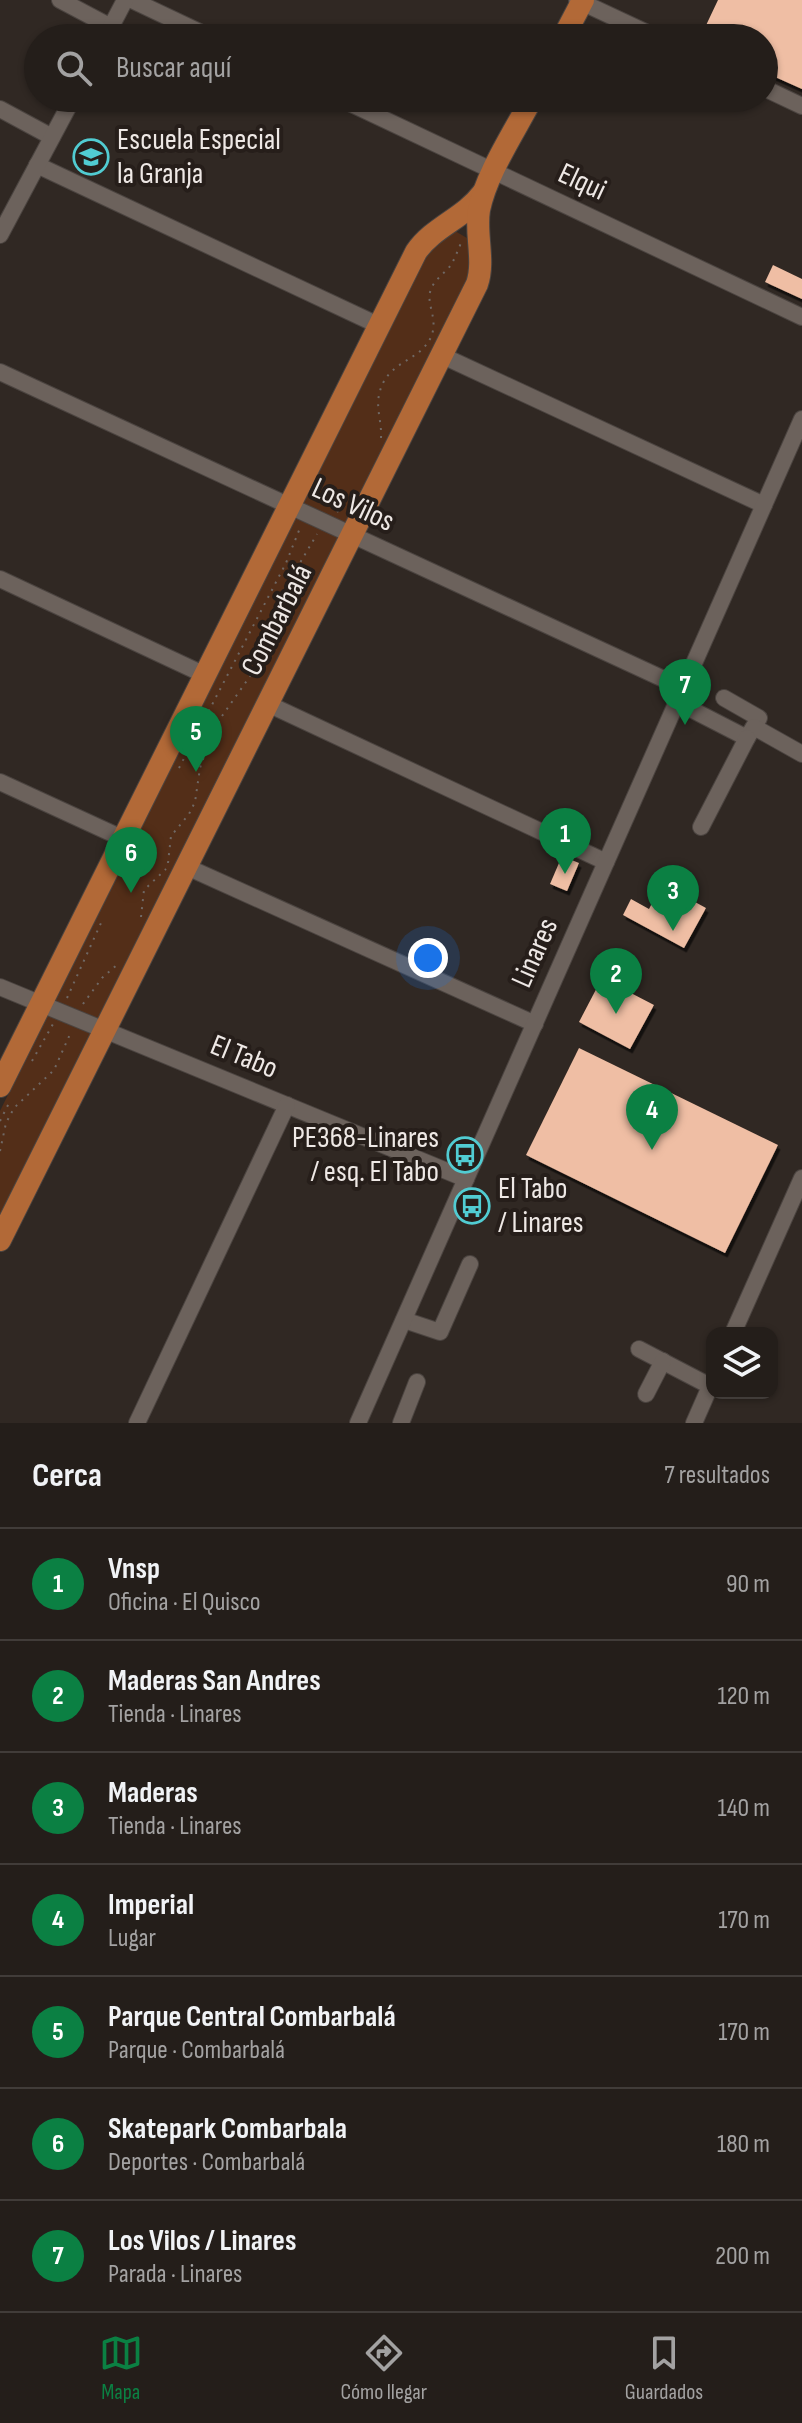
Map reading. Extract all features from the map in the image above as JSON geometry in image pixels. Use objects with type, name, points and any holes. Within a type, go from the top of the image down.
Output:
[{"type":"main road","points":[[570,24],[581,1]]},
{"type":"main road","name":"Combarbalá","points":[[0,1086],[420,245],[465,231],[478,216],[490,181],[525,112]]},
{"type":"main road","name":"Combarbalá","points":[[0,1240],[268,704],[356,517],[443,356],[480,277],[465,231],[467,211],[490,181]]},
{"type":"street","points":[[60,0],[96,24]]},
{"type":"street","points":[[112,24],[125,0]]},
{"type":"street","points":[[132,0],[183,24]]},
{"type":"street","points":[[581,1],[629,24]]},
{"type":"street","points":[[778,95],[802,106]]},
{"type":"street","points":[[0,109],[52,137]]},
{"type":"street","points":[[0,235],[65,112]]},
{"type":"street","name":"Elqui","points":[[364,112],[490,181],[802,317]]},
{"type":"street","points":[[37,165],[380,326]]},
{"type":"street","points":[[443,356],[764,505]]},
{"type":"street","name":"Los Vilos","points":[[0,372],[325,522],[356,517],[751,733],[802,754]]},
{"type":"street","name":"Linares","points":[[358,1423],[802,419]]},
{"type":"street","points":[[0,579],[205,675]]},
{"type":"street","points":[[701,827],[759,718],[724,698]]},
{"type":"street","points":[[268,704],[606,862]]},
{"type":"street","points":[[0,782],[124,839]]},
{"type":"street","points":[[187,867],[535,1024]]},
{"type":"street","name":"El Tabo","points":[[0,987],[466,1179]]},
{"type":"street","points":[[137,1423],[287,1105]]},
{"type":"street","points":[[736,1327],[802,1178]]},
{"type":"street","points":[[404,1320],[440,1332],[470,1264]]},
{"type":"street","points":[[639,1349],[706,1382]]},
{"type":"street","points":[[646,1394],[663,1361]]},
{"type":"street","points":[[401,1423],[417,1382]]},
{"type":"street","points":[[694,1423],[706,1395]]},
{"type":"path","points":[[380,443],[378,402],[382,385],[392,370],[428,342],[434,318],[430,290],[452,263],[465,231]]},
{"type":"path","points":[[356,517],[332,516],[356,517]]},
{"type":"path","points":[[141,919],[144,890],[165,870],[170,857],[171,836],[192,808],[209,742],[222,716],[253,672],[261,635],[281,613],[297,568],[325,522]]},
{"type":"path","points":[[0,1151],[9,1116],[58,1064],[77,1018],[94,988],[121,961]]},
{"type":"shaded area","points":[[455,231],[472,241],[475,277],[0,1215],[0,1111],[424,253]]},
{"type":"building","points":[[718,0],[802,0],[802,89],[778,78],[778,24],[707,24]]},
{"type":"building","points":[[773,265],[802,279],[802,299],[765,282]]},
{"type":"building","points":[[562,856],[579,863],[567,891],[550,884]]},
{"type":"building","points":[[662,884],[706,908],[684,948],[623,915],[631,899],[649,909]]},
{"type":"building","points":[[602,978],[654,1005],[630,1049],[579,1022]]},
{"type":"building","points":[[579,1048],[778,1145],[725,1253],[526,1155]]},
{"type":"place","name":"Escuela Especial la Granja","points":[[91,157]]},
{"type":"place","name":"Los Vilos / Linares","points":[[685,725]]},
{"type":"place","name":"Parque Central Combarbalá","points":[[196,772]]},
{"type":"place","name":"Vnsp","points":[[565,874]]},
{"type":"place","name":"Skatepark Combarbala","points":[[131,893]]},
{"type":"place","name":"Maderas","points":[[673,931]]},
{"type":"place","name":"Maderas San Andres","points":[[616,1014]]},
{"type":"place","name":"Imperial","points":[[652,1150]]},
{"type":"place","name":"PE368-Linares / esq. El Tabo","points":[[465,1155]]},
{"type":"place","name":"El Tabo / Linares","points":[[472,1206]]}]
